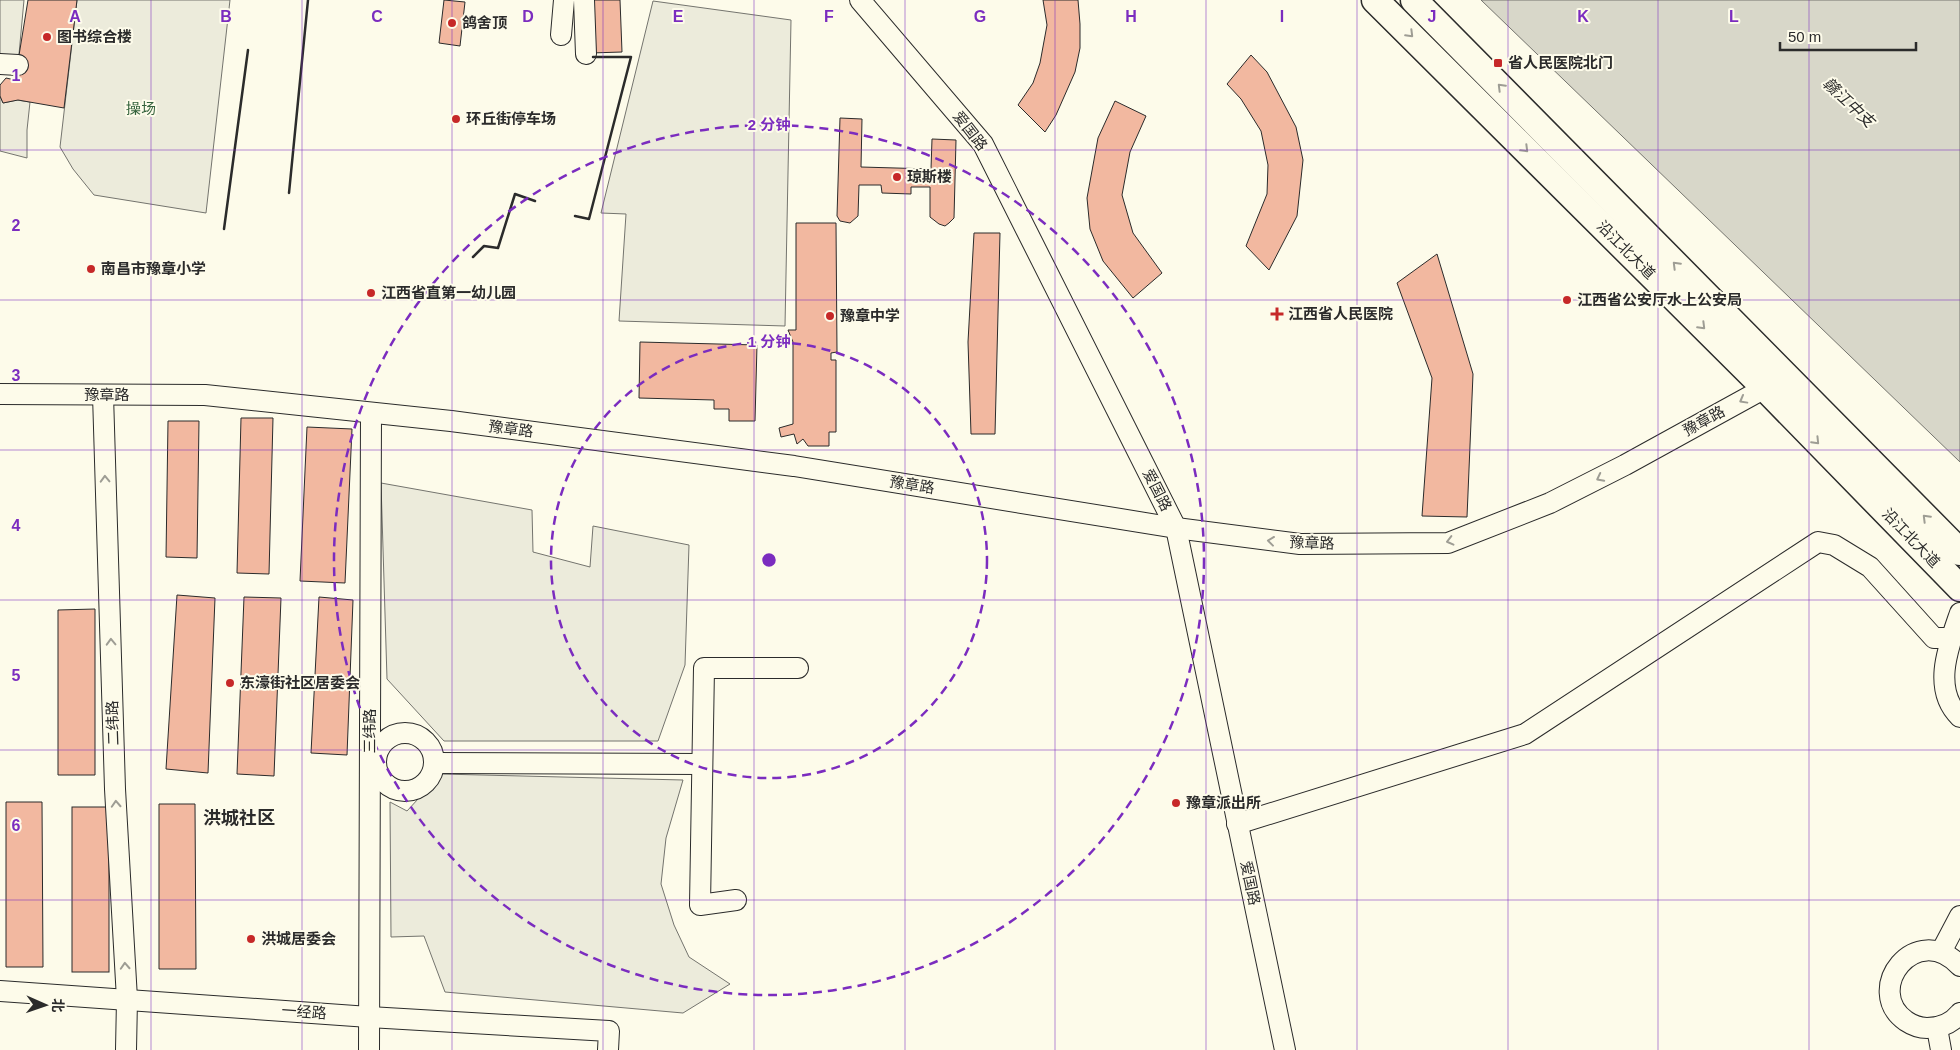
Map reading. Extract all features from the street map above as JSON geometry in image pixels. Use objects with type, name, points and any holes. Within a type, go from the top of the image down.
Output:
[{"type":"main road","name":"沿江北大道","points":[[1375,0],[1772,379],[1960,552]]},
{"type":"main road","name":"沿江北大道","points":[[1414,0],[1772,379],[1960,588]]},
{"type":"street","points":[[561,35],[564,0]]},
{"type":"street","points":[[584,0],[586,54]]},
{"type":"street","name":"爱国路","points":[[860,0],[983,144],[1176,528],[1285,1050]]},
{"type":"street","name":"豫章路","points":[[0,394],[205,395],[371,412],[794,466],[1176,528],[1300,544],[1448,543],[1550,503],[1625,465],[1772,379]]},
{"type":"street","name":"二纬路","points":[[102,395],[115,789],[127,999],[126,1050]]},
{"type":"street","name":"三纬路","points":[[368,1050],[373,762],[371,412]]},
{"type":"street","points":[[1237,824],[1525,734],[1818,542],[1834,546],[1870,567],[1934,638],[1952,638]]},
{"type":"street","points":[[1960,613],[1948,649],[1943,684],[1954,711],[1960,717]]},
{"type":"street","points":[[736,900],[700,905],[704,668],[798,668]]},
{"type":"street","points":[[406,733],[422,739],[433,754],[434,763],[427,781],[419,787],[410,790],[400,790],[391,787],[383,781],[373,762],[388,739],[406,733]]},
{"type":"street","points":[[434,763],[702,764]]},
{"type":"street","points":[[1941,952],[1960,916]]},
{"type":"street","points":[[1960,966],[1952,958],[1941,952],[1927,950],[1915,953],[1903,960],[1895,970],[1890,982],[1890,995],[1894,1008],[1902,1018],[1912,1025],[1924,1029],[1937,1028],[1949,1023],[1960,1013]]},
{"type":"street","name":"一经路","points":[[0,990],[369,1017],[608,1040]]},
{"type":"street","points":[[1937,1028],[1941,1050]]},
{"type":"green space","points":[[0,0],[24,0],[18,65],[0,63]]},
{"type":"green space","name":"操场","points":[[77,0],[230,0],[206,213],[94,195],[73,169],[60,147]]},
{"type":"green space","points":[[653,1],[791,20],[785,326],[619,321],[626,214],[601,213]]},
{"type":"green space","points":[[0,96],[3,103],[17,100],[30,102],[27,158],[0,151]]},
{"type":"green space","points":[[381,483],[532,510],[533,552],[590,567],[593,526],[689,545],[685,665],[658,741],[444,741],[387,679]]},
{"type":"green space","points":[[441,774],[683,780],[666,838],[661,884],[674,925],[689,957],[730,984],[683,1013],[445,992],[424,936],[391,937],[390,802],[407,811]]},
{"type":"water","name":"赣江中支","points":[[1481,0],[1960,0],[1960,462]]},
{"type":"building","name":"图书综合楼","points":[[28,0],[77,0],[64,108],[18,100],[3,103],[0,96],[0,85],[6,78],[15,80]]},
{"type":"building","name":"鸽舍顶","points":[[444,0],[465,2],[460,46],[439,43]]},
{"type":"building","points":[[588,0],[620,0],[622,52],[590,53]]},
{"type":"building","points":[[1043,0],[1078,0],[1080,24],[1080,48],[1075,72],[1056,115],[1045,132],[1018,105],[1033,83],[1040,63],[1047,25]]},
{"type":"building","points":[[1251,55],[1267,72],[1296,127],[1303,160],[1297,216],[1269,270],[1246,246],[1267,194],[1268,165],[1261,131],[1241,99],[1227,84]]},
{"type":"building","points":[[1115,101],[1146,116],[1130,152],[1122,195],[1133,233],[1162,273],[1133,298],[1103,261],[1090,229],[1087,198],[1098,138]]},
{"type":"building","name":"琼斯楼","points":[[840,118],[862,119],[861,167],[931,169],[932,139],[956,140],[954,218],[945,226],[930,217],[930,187],[911,187],[911,194],[882,193],[881,185],[859,185],[858,216],[850,223],[840,221],[837,216]]},
{"type":"building","points":[[796,223],[836,223],[837,352],[831,353],[831,360],[836,360],[836,432],[829,432],[829,446],[808,446],[803,439],[797,444],[794,434],[781,437],[779,428],[793,424],[793,342],[788,330],[796,330]]},
{"type":"building","points":[[974,233],[1000,233],[995,434],[971,434],[968,342]]},
{"type":"building","points":[[1437,254],[1473,374],[1467,517],[1422,516],[1432,378],[1397,283]]},
{"type":"building","points":[[640,342],[757,345],[755,421],[729,421],[729,409],[714,409],[714,400],[639,398]]},
{"type":"building","points":[[241,418],[273,418],[269,574],[237,573]]},
{"type":"building","points":[[168,421],[199,421],[197,558],[166,557]]},
{"type":"building","points":[[307,427],[352,429],[345,583],[300,581]]},
{"type":"building","points":[[177,595],[215,598],[208,773],[166,769]]},
{"type":"building","points":[[244,597],[281,598],[274,776],[237,774]]},
{"type":"building","points":[[319,597],[353,600],[347,755],[311,753]]},
{"type":"building","points":[[95,609],[95,775],[58,775],[58,610]]},
{"type":"building","points":[[6,802],[42,802],[43,967],[6,967]]},
{"type":"building","points":[[159,804],[195,804],[196,969],[159,969]]},
{"type":"building","points":[[72,807],[109,807],[109,972],[72,972]]},
{"type":"wall","points":[[289,193],[308,0]]},
{"type":"wall","points":[[224,229],[248,50]]},
{"type":"wall","points":[[575,216],[589,219],[631,57],[593,57]]},
{"type":"wall","points":[[473,257],[484,246],[498,248],[515,194],[535,201]]},
{"type":"place","name":"鸽舍顶","points":[[452,23]]},
{"type":"place","name":"图书综合楼","points":[[47,37]]},
{"type":"place","name":"省人民医院北门","points":[[1498,63]]},
{"type":"place","name":"环丘街停车场","points":[[456,119]]},
{"type":"place","name":"琼斯楼","points":[[897,177]]},
{"type":"place","name":"南昌市豫章小学","points":[[91,269]]},
{"type":"place","name":"江西省直第一幼儿园","points":[[371,293]]},
{"type":"place","name":"江西省公安厅水上公安局","points":[[1567,300]]},
{"type":"place","name":"江西省人民医院","points":[[1277,314]]},
{"type":"place","name":"豫章中学","points":[[830,316]]},
{"type":"place","name":"东濠街社区居委会","points":[[230,683]]},
{"type":"place","name":"豫章派出所","points":[[1176,803]]},
{"type":"place","name":"洪城居委会","points":[[251,939]]},
{"type":"district","name":"洪城社区","points":[[239,818]]}]
